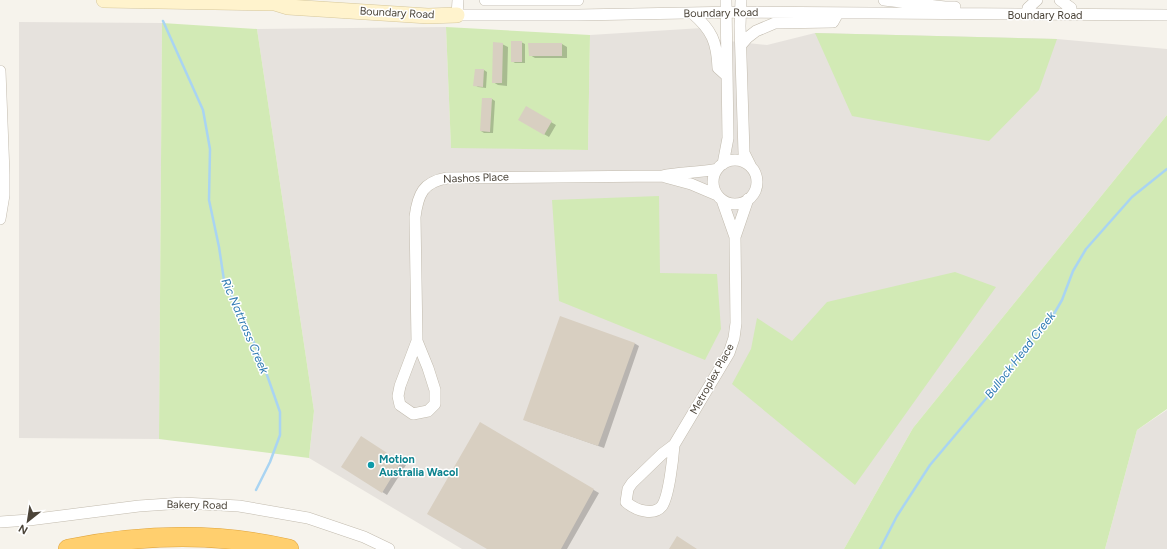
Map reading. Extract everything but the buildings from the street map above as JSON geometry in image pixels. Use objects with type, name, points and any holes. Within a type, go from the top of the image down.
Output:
[{"type":"highway","points":[[68,549],[103,542],[170,536],[239,540],[290,549]]},
{"type":"street","name":"Boundary Road","points":[[104,0],[278,1],[288,7],[428,16],[740,12],[1167,15]]},
{"type":"street","points":[[457,15],[458,0]]},
{"type":"street","points":[[485,0],[578,0]]},
{"type":"street","points":[[726,0],[728,138],[720,166],[714,176],[713,182],[714,189],[720,198],[729,203],[735,204],[748,200],[756,188],[755,174],[744,153],[740,12],[741,0]]},
{"type":"street","name":"Boundary Road","points":[[884,0],[945,7],[1167,8]]},
{"type":"street","points":[[1028,8],[1037,0]]},
{"type":"street","points":[[1060,0],[1071,8]]},
{"type":"street","points":[[692,13],[702,22],[712,35],[717,51],[718,68],[727,76]]},
{"type":"street","points":[[741,45],[756,31],[775,23],[833,22],[838,13]]},
{"type":"street","points":[[0,71],[4,195],[0,218]]},
{"type":"street","points":[[720,166],[730,161],[737,161],[745,163],[751,168]]},
{"type":"street","name":"Nashos Place","points":[[417,341],[400,386],[398,396],[400,405],[413,414],[428,411],[435,404],[435,390],[417,341],[415,217],[417,202],[422,192],[435,180],[447,178],[662,176],[676,173],[709,171],[720,166]]},
{"type":"street","name":"Nashos Place","points":[[662,176],[691,184],[720,198]]},
{"type":"street","name":"Metroplex Place","points":[[720,198],[735,237]]},
{"type":"street","name":"Metroplex Place","points":[[674,445],[672,466],[665,501],[661,507],[651,512],[633,508],[626,502],[628,489],[632,483],[655,461],[674,445],[729,353],[734,338],[736,323],[735,237],[748,200]]},
{"type":"street","name":"Bakery Road","points":[[0,522],[29,520],[139,506],[183,503],[240,506],[308,518],[364,537],[389,549]]},
{"type":"shaded area","points":[[19,22],[162,23],[159,439],[19,438]]},
{"type":"shaded area","points":[[446,27],[451,147],[588,150],[590,35],[702,28],[709,39],[767,45],[815,33],[1057,39],[1167,49],[1167,115],[913,428],[844,549],[462,549],[309,458],[314,411],[257,29]]},
{"type":"shaded area","points":[[1167,410],[1167,549],[1105,549],[1137,430]]},
{"type":"green space","points":[[162,23],[257,29],[314,411],[309,458],[159,439]]},
{"type":"green space","points":[[446,27],[590,35],[588,150],[451,148]]},
{"type":"green space","points":[[815,33],[1057,39],[1039,90],[989,141],[852,116]]},
{"type":"green space","points":[[1167,115],[1167,409],[1137,430],[1105,549],[844,549],[913,428]]},
{"type":"green space","points":[[659,196],[660,273],[717,274],[721,329],[705,360],[559,301],[552,200]]},
{"type":"green space","points":[[955,272],[996,287],[855,485],[732,384],[751,349],[757,318],[792,341],[827,302]]},
{"type":"waterway","name":"Ric Nattrass Creek","points":[[163,21],[203,110],[210,149],[209,200],[224,280],[261,358],[280,412],[280,435],[270,462],[256,490]]},
{"type":"waterway","name":"Bullock Head Creek","points":[[880,549],[897,516],[930,465],[1000,382],[1034,335],[1051,319],[1062,300],[1073,271],[1086,249],[1132,197],[1167,169]]},
{"type":"place","name":"Motion Australia Wacol","points":[[371,465]]}]
